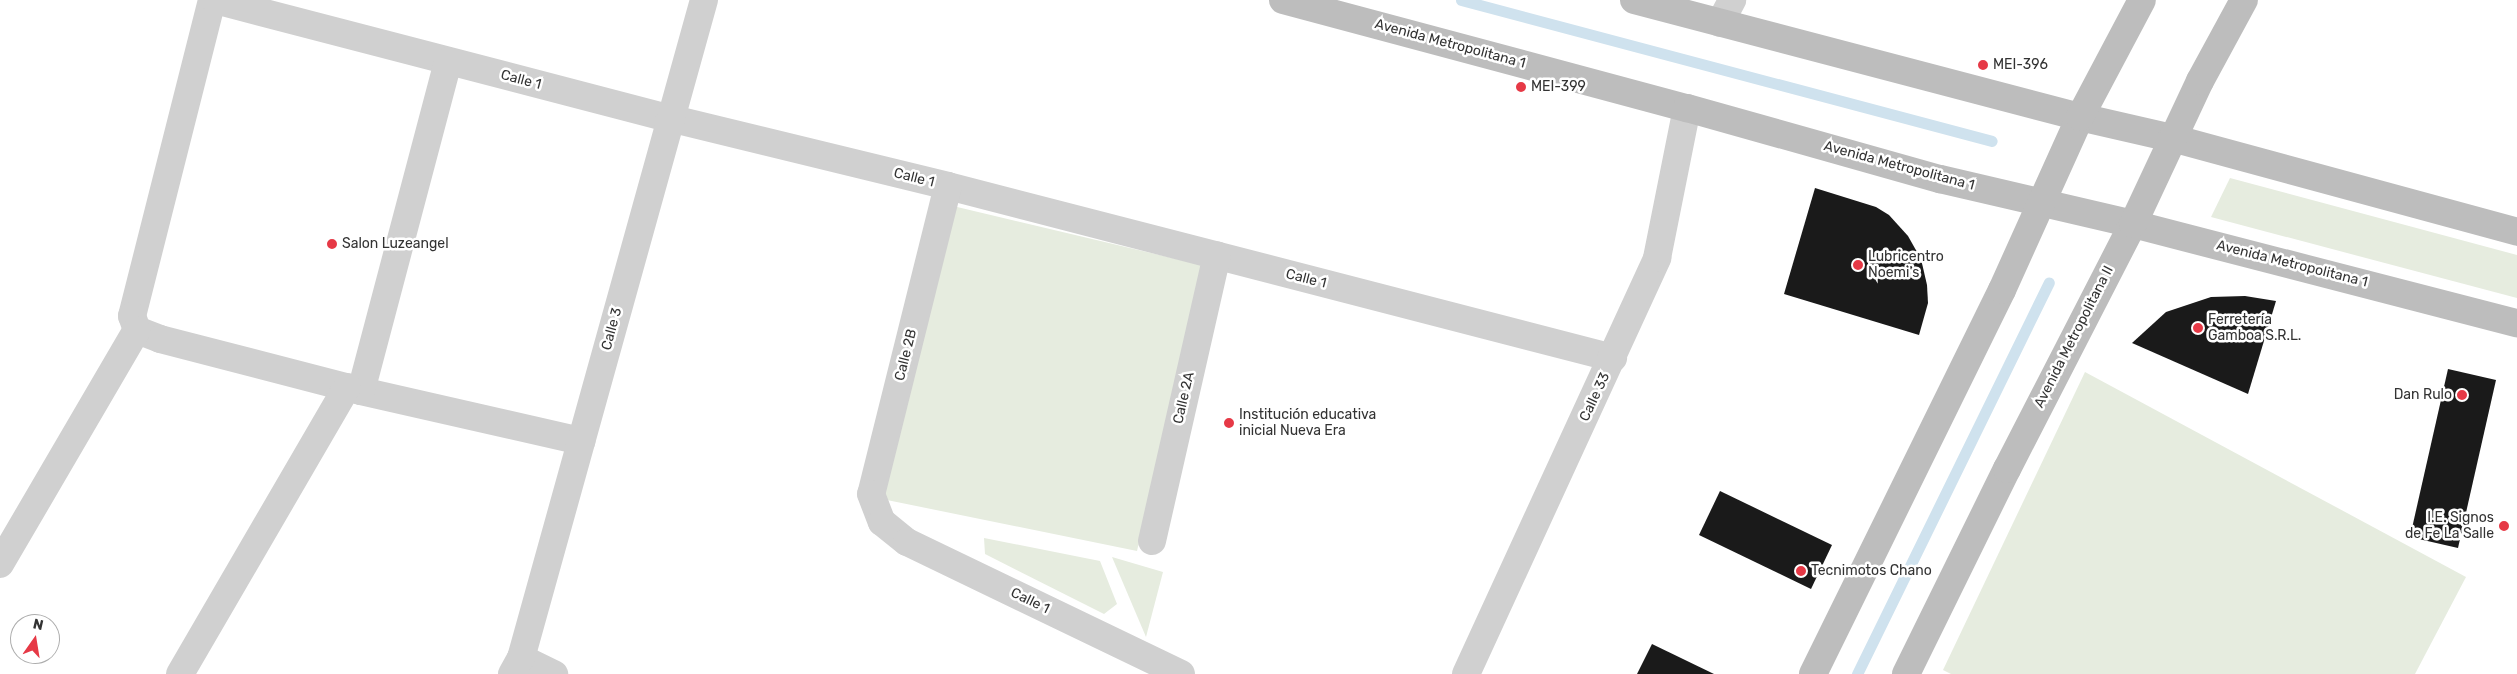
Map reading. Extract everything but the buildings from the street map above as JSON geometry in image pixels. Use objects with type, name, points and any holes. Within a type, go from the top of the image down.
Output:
[{"type":"main road","name":"Avenida Metropolitana 1","points":[[1283,0],[1687,108],[1940,179],[2132,224],[2517,323]]},
{"type":"main road","points":[[1634,0],[1726,12],[2080,117],[2172,138],[2517,232]]},
{"type":"main road","points":[[1813,674],[1894,513],[1951,390],[2002,290],[2080,117],[2142,0]]},
{"type":"main road","name":"Avenida Metropolitana II","points":[[1906,674],[2007,469],[2132,224],[2172,138],[2244,0]]},
{"type":"street","name":"Calle 1","points":[[214,0],[670,118],[948,186],[1613,358]]},
{"type":"street","points":[[214,0],[132,316],[137,330],[160,339],[354,389],[581,441]]},
{"type":"street","name":"Calle 3","points":[[516,666],[704,0]]},
{"type":"street","points":[[180,674],[354,389],[448,61]]},
{"type":"street","name":"Calle 33","points":[[1466,674],[1613,358],[1657,258],[1687,108]]},
{"type":"street","name":"Calle 2B","points":[[882,522],[871,494],[948,186]]},
{"type":"street","name":"Calle 2A","points":[[1152,541],[1216,256]]},
{"type":"street","points":[[0,564],[137,330]]},
{"type":"street","name":"Calle 1","points":[[882,522],[907,542],[1181,674]]},
{"type":"street","points":[[516,666],[554,674]]},
{"type":"shaded area","points":[[2230,178],[2517,255],[2517,298],[2211,217]]},
{"type":"shaded area","points":[[953,206],[1206,266],[1137,551],[882,499]]},
{"type":"shaded area","points":[[2085,372],[2466,577],[2415,674],[1951,674],[1943,670]]},
{"type":"shaded area","points":[[984,538],[1100,561],[1117,604],[1104,614],[985,554]]},
{"type":"shaded area","points":[[1112,557],[1163,572],[1146,637]]},
{"type":"waterway","points":[[1461,0],[1992,141]]},
{"type":"waterway","points":[[1857,674],[2049,282]]},
{"type":"place","name":"MEI-396","points":[[1983,65]]},
{"type":"place","name":"MEI-399","points":[[1521,87]]},
{"type":"place","name":"Salon Luzeangel","points":[[332,244]]},
{"type":"place","name":"Lubricentro Noemi's","points":[[1858,265]]},
{"type":"place","name":"Ferretería Gamboa S.R.L.","points":[[2198,328]]},
{"type":"place","name":"Dan Rulo","points":[[2462,395]]},
{"type":"place","name":"Institución educativa inicial Nueva Era","points":[[1229,423]]},
{"type":"place","name":"I.E. Signos de Fe La Salle","points":[[2504,526]]},
{"type":"place","name":"Tecnimotos Chano","points":[[1801,571]]}]
